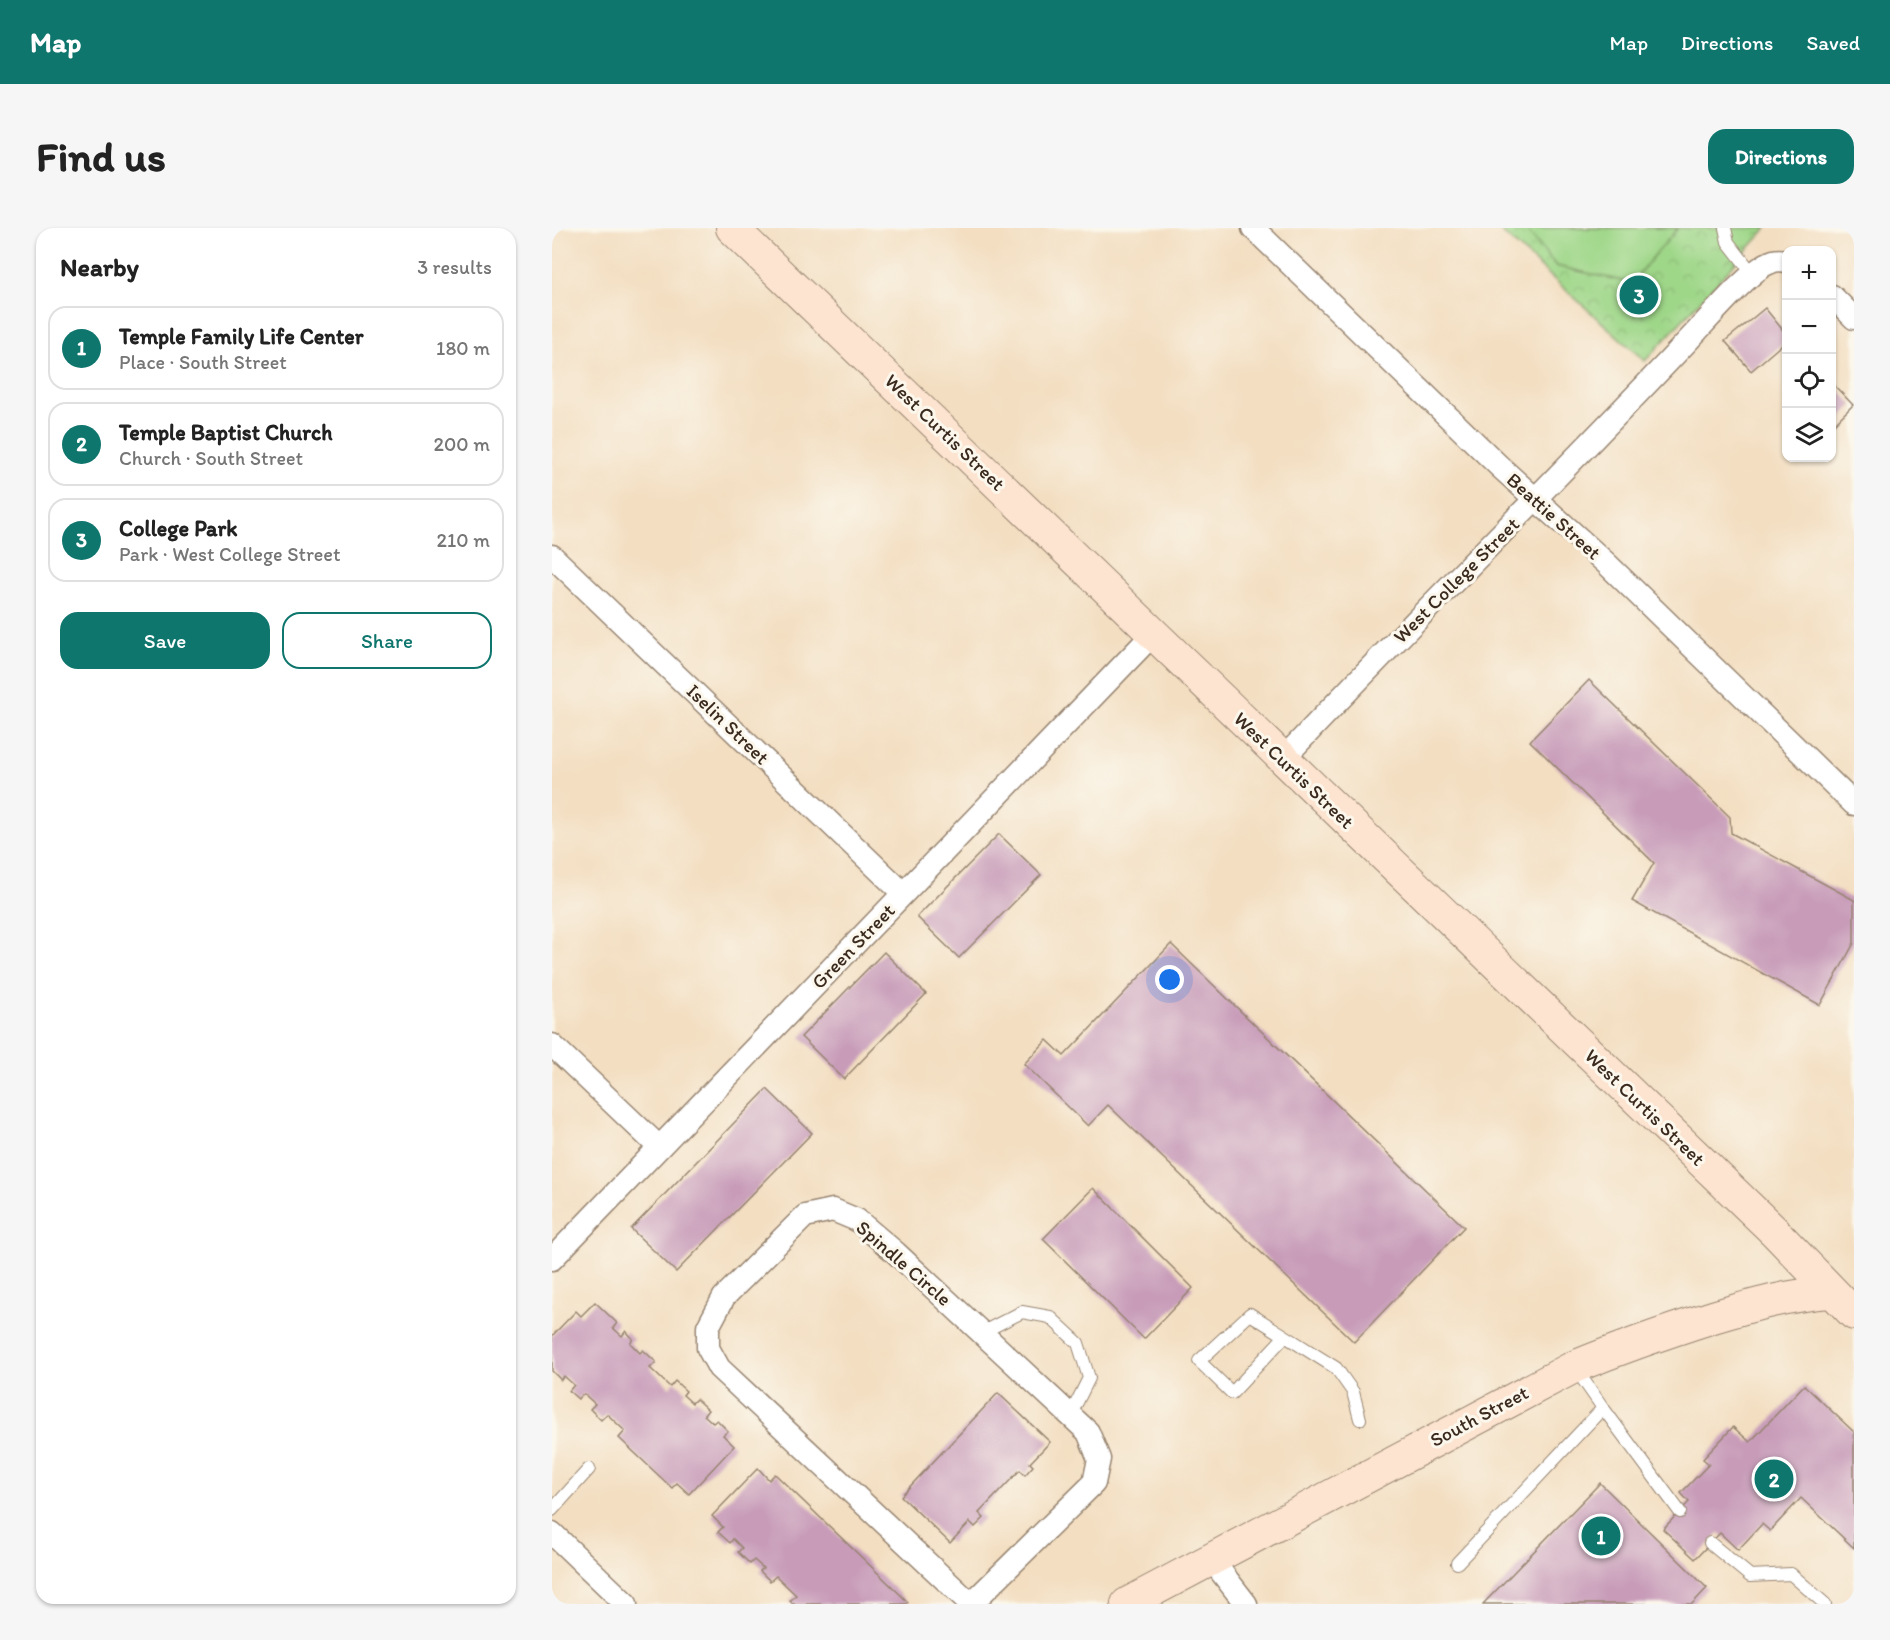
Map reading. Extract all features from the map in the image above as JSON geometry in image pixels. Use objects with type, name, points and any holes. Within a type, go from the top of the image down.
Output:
[{"type":"street","name":"West Curtis Street","points":[[732,228],[1775,1232],[1842,1289],[1854,1314]]},
{"type":"street","name":"Beattie Street","points":[[1253,228],[1499,466],[1600,557],[1854,804]]},
{"type":"street","name":"West College Street","points":[[1283,759],[1374,662],[1537,499],[1753,274],[1770,262],[1782,261]]},
{"type":"street","points":[[1836,300],[1854,318]]},
{"type":"street","name":"Iselin Street","points":[[552,556],[903,893]]},
{"type":"street","name":"Green Street","points":[[552,1259],[1154,633]]},
{"type":"street","points":[[552,1045],[659,1147]]},
{"type":"street","name":"Spindle Circle","points":[[833,1210],[857,1220],[896,1252],[1070,1416],[1088,1432],[1099,1459],[1094,1483],[971,1604],[719,1368],[708,1348],[708,1327],[724,1297],[805,1216],[833,1210]]},
{"type":"street","name":"South Street","points":[[1127,1604],[1574,1367],[1650,1336],[1768,1300],[1842,1289]]},
{"type":"street","points":[[552,1533],[626,1604]]},
{"type":"street","points":[[1212,1560],[1246,1604]]},
{"type":"lane","points":[[1725,228],[1728,242],[1753,274]]},
{"type":"lane","points":[[981,1333],[1022,1312],[1050,1317],[1078,1343],[1089,1378],[1070,1416]]},
{"type":"lane","points":[[1285,1336],[1232,1393],[1199,1361],[1250,1314],[1336,1368],[1353,1392],[1360,1419]]},
{"type":"lane","points":[[1574,1367],[1680,1512]]},
{"type":"lane","points":[[1457,1563],[1603,1408]]},
{"type":"lane","points":[[552,1510],[589,1469]]},
{"type":"lane","points":[[1710,1543],[1750,1576],[1791,1574],[1825,1604]]},
{"type":"green space","points":[[1497,228],[1767,228],[1645,361]]},
{"type":"green space","points":[[1525,228],[1678,228],[1631,283],[1556,266]]},
{"type":"building","points":[[1765,308],[1782,329],[1782,344],[1751,371],[1725,341]]},
{"type":"building","points":[[1836,387],[1853,405],[1836,422]]},
{"type":"building","points":[[1589,680],[1730,817],[1731,833],[1854,900],[1854,943],[1820,1005],[1632,901],[1654,863],[1530,741]]},
{"type":"building","points":[[999,834],[1041,875],[959,958],[917,917]]},
{"type":"building","points":[[1171,944],[1464,1227],[1354,1342],[1108,1105],[1088,1126],[1024,1064],[1047,1040],[1064,1056]]},
{"type":"building","points":[[884,952],[926,994],[844,1079],[801,1037]]},
{"type":"building","points":[[767,1089],[812,1133],[676,1272],[631,1229]]},
{"type":"building","points":[[1093,1188],[1193,1288],[1144,1339],[1043,1239]]},
{"type":"building","points":[[595,1302],[617,1323],[613,1328],[622,1336],[626,1331],[633,1339],[630,1343],[640,1353],[643,1350],[656,1362],[650,1368],[670,1387],[675,1381],[686,1391],[683,1395],[692,1403],[696,1399],[708,1410],[704,1415],[713,1423],[717,1420],[728,1431],[723,1435],[734,1446],[689,1494],[677,1483],[672,1488],[619,1438],[625,1431],[607,1414],[601,1420],[590,1409],[595,1404],[584,1394],[578,1399],[569,1391],[574,1385],[564,1376],[561,1380],[552,1371],[552,1336],[576,1311],[581,1316]]},
{"type":"building","points":[[1804,1385],[1854,1432],[1854,1548],[1801,1498],[1770,1531],[1762,1524],[1738,1550],[1720,1533],[1695,1559],[1663,1529],[1689,1502],[1681,1493],[1709,1464],[1703,1459],[1733,1427],[1750,1442]]},
{"type":"building","points":[[998,1393],[1050,1442],[1030,1463],[1033,1466],[1025,1475],[1020,1470],[979,1513],[984,1518],[975,1527],[970,1522],[950,1543],[901,1496]]},
{"type":"building","points":[[758,1468],[769,1480],[775,1474],[908,1602],[906,1604],[793,1604],[790,1601],[796,1595],[776,1576],[770,1581],[760,1571],[763,1568],[754,1560],[750,1564],[738,1552],[742,1548],[733,1539],[730,1543],[718,1532],[723,1527],[712,1516]]},
{"type":"building","points":[[1600,1483],[1707,1588],[1692,1604],[1483,1604]]},
{"type":"place","name":"College Park","points":[[1639,295]]},
{"type":"place","name":"Temple Baptist Church","points":[[1774,1479]]},
{"type":"place","name":"Temple Family Life Center","points":[[1601,1536]]}]
